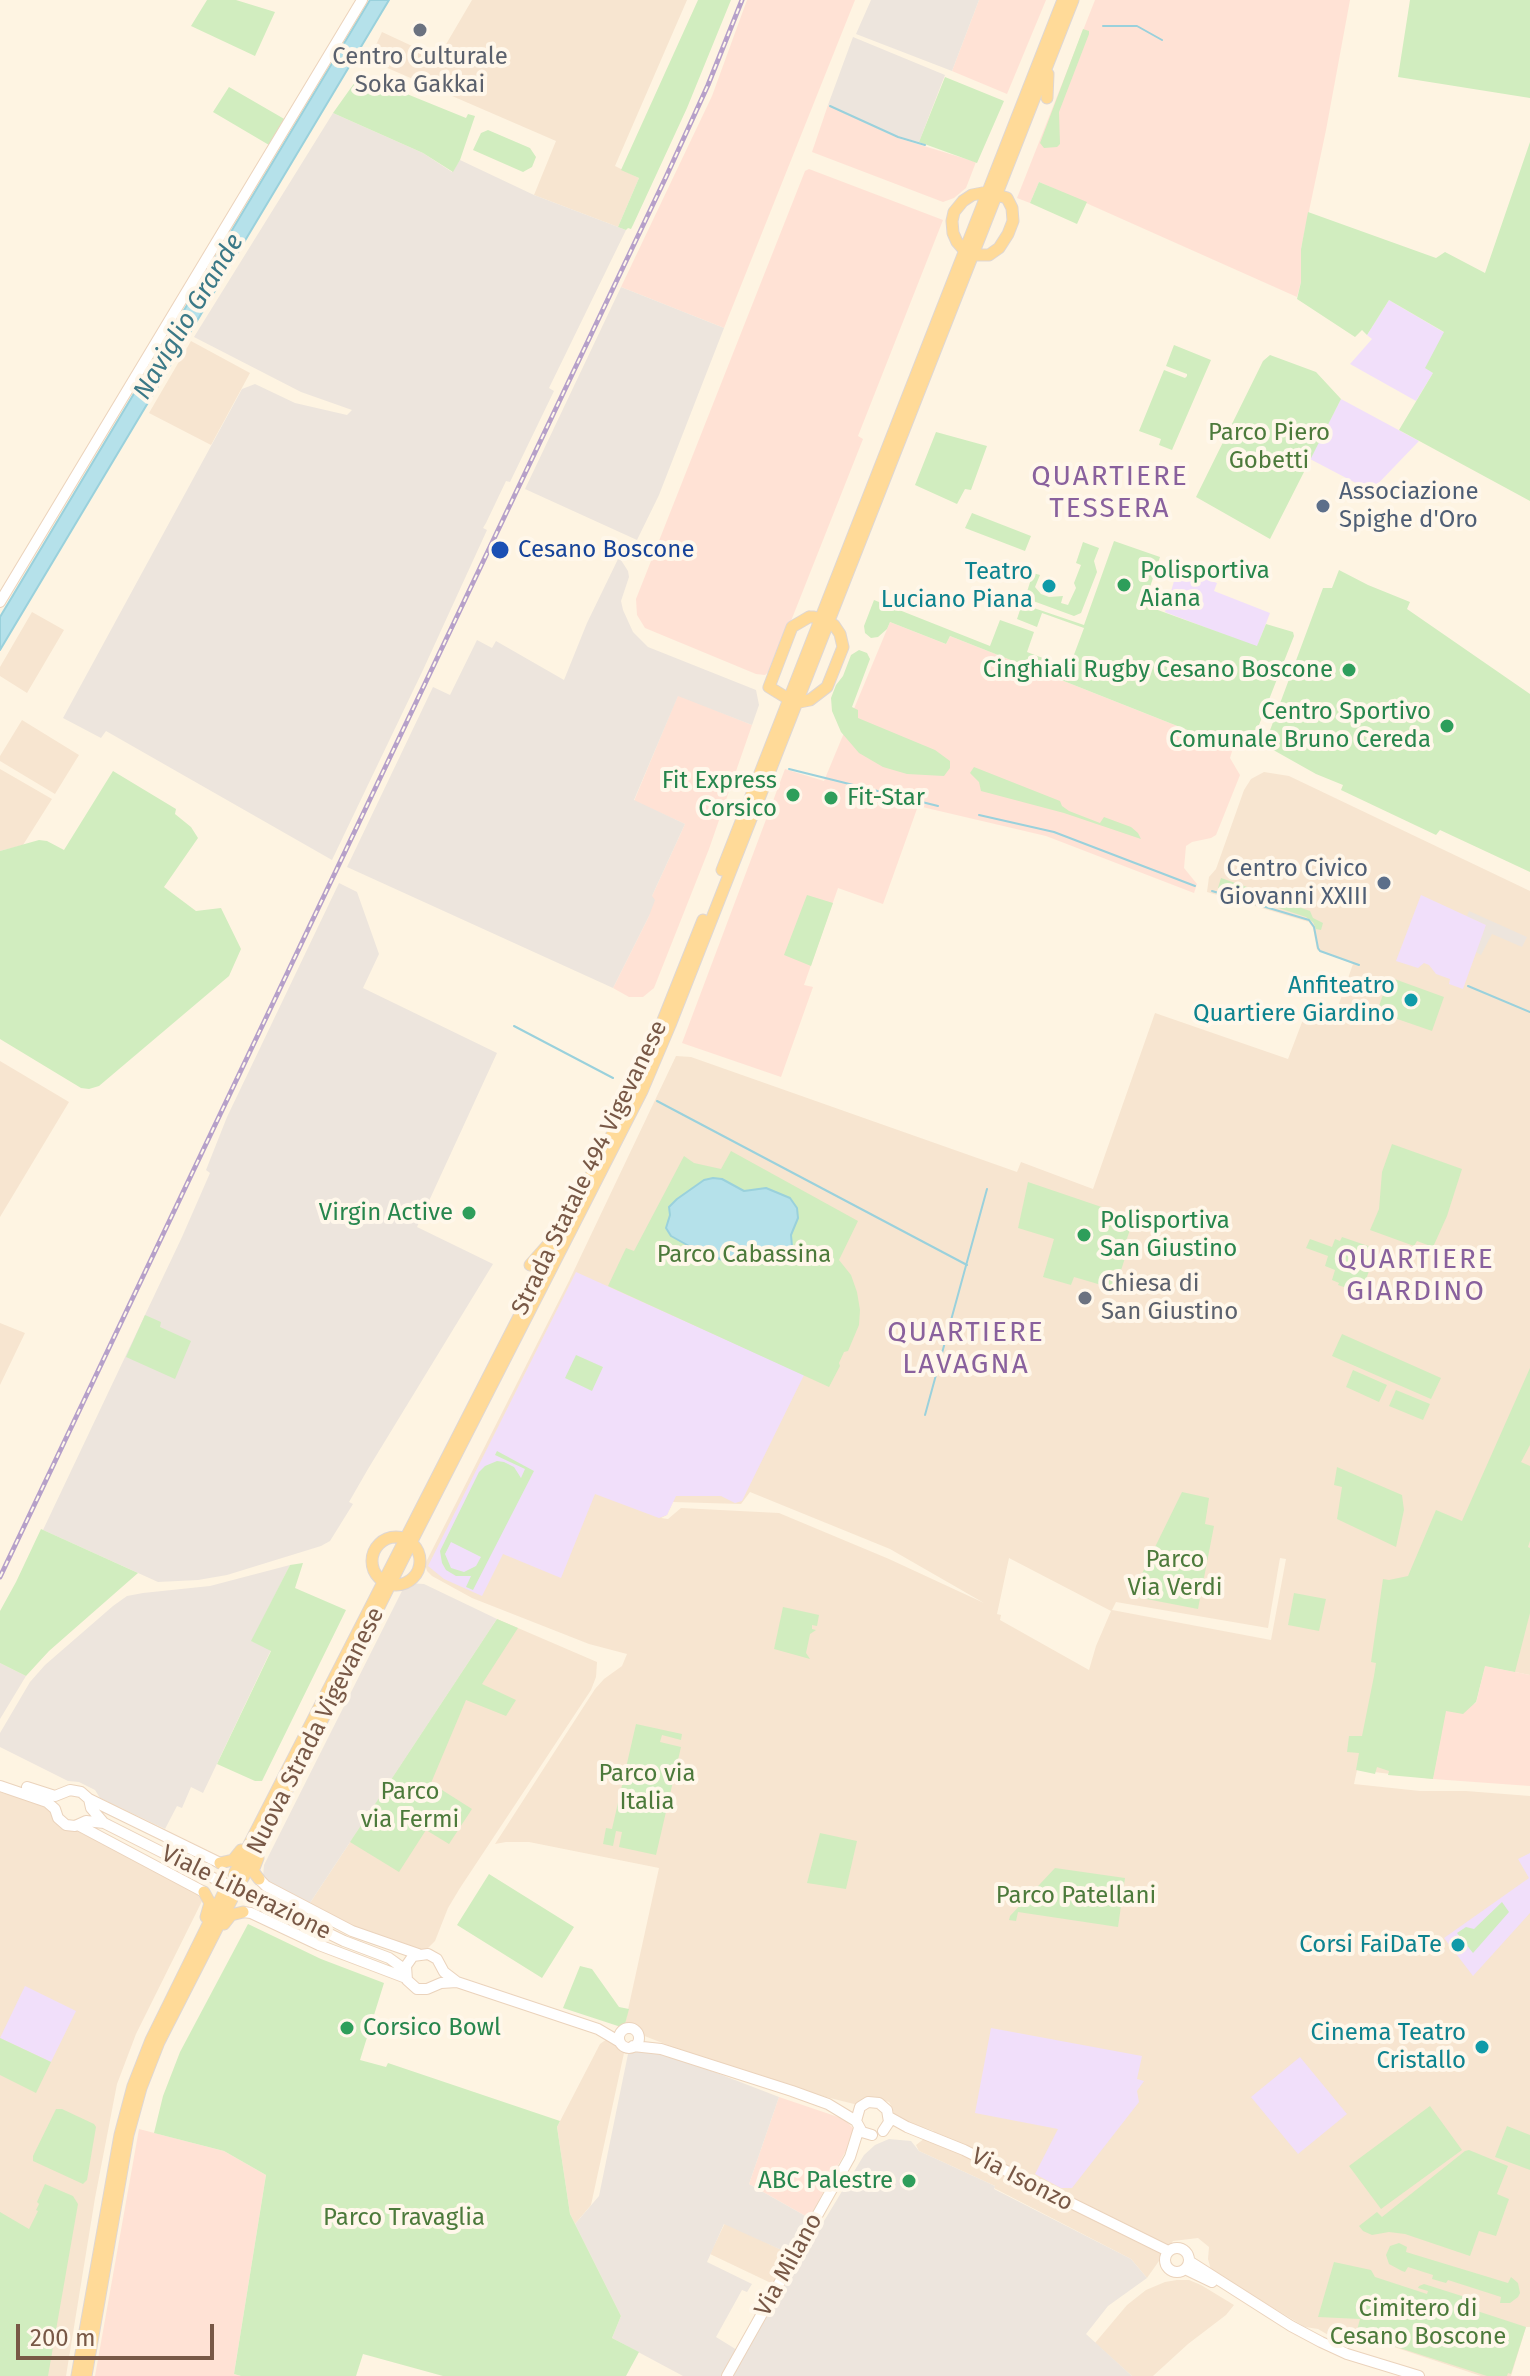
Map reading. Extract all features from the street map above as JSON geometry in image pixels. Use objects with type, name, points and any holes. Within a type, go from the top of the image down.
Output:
[{"type":"main road","points":[[0,602],[362,0]]},
{"type":"main road","points":[[792,700],[969,252],[1063,0]]},
{"type":"main road","points":[[992,192],[1073,0]]},
{"type":"main road","points":[[1047,98],[1049,63]]},
{"type":"main road","points":[[992,192],[1007,198],[1013,221],[1008,234],[993,253],[985,256],[969,252],[953,233],[952,221],[954,212],[967,198],[992,192]]},
{"type":"main road","points":[[804,618],[824,620],[837,628],[843,647],[827,687],[810,700],[792,700],[769,687],[792,627],[804,618]]},
{"type":"main road","name":"Strada Statale 494 Vigevanese","points":[[408,1540],[646,1063],[792,700]]},
{"type":"main road","name":"Strada Statale 494 Vigevanese","points":[[386,1582],[642,1091],[670,1025],[792,700]]},
{"type":"main road","points":[[530,1265],[551,1242],[577,1193],[592,1174]]},
{"type":"main road","name":"Strada Statale 494 Vigevanese","points":[[388,1539],[408,1540],[420,1557],[416,1574],[404,1584],[386,1582],[376,1573],[373,1565],[376,1549],[388,1539]]},
{"type":"main road","name":"Nuova Strada Vigevanese","points":[[386,1582],[294,1776],[238,1876],[278,1787],[386,1582]]},
{"type":"main road","points":[[259,1879],[253,1871],[254,1866],[294,1776]]},
{"type":"main road","name":"Viale Liberazione","points":[[0,1779],[47,1802],[64,1823],[104,1823],[344,1941],[389,1958],[400,1966],[406,1976]]},
{"type":"main road","name":"Viale Liberazione","points":[[0,1786],[60,1796],[77,1790],[104,1823]]},
{"type":"main road","points":[[86,2376],[128,2135],[149,2066],[209,1910],[209,1899],[204,1892],[82,1823],[90,1803],[220,1863],[229,1862],[237,1857],[278,1787]]},
{"type":"main road","points":[[55,1809],[60,1796]]},
{"type":"main road","name":"Viale Liberazione","points":[[259,1879],[266,1886],[352,1931],[415,1956]]},
{"type":"main road","points":[[171,2009],[228,1897]]},
{"type":"main road","points":[[77,2376],[120,2135],[133,2086],[151,2040],[225,1921],[231,1915],[243,1912]]},
{"type":"main road","name":"Viale Liberazione","points":[[243,1912],[319,1945],[406,1976]]},
{"type":"main road","points":[[457,1982],[417,1989],[406,1976],[406,1966],[415,1956],[433,1956],[457,1982],[598,2029],[632,2028],[661,2049]]},
{"type":"main road","name":"Viale Liberazione","points":[[389,1958],[415,1956]]},
{"type":"main road","points":[[435,1986],[440,1979],[441,1967]]},
{"type":"main road","points":[[598,2029],[624,2046],[661,2049],[828,2104],[860,2107],[868,2102],[879,2103],[885,2107],[889,2122],[877,2133],[857,2125],[828,2104]]},
{"type":"main road","points":[[620,2042],[623,2029]]},
{"type":"main road","points":[[633,2046],[637,2042],[637,2033]]},
{"type":"main road","points":[[857,2125],[860,2107]]},
{"type":"main road","name":"Via Isonzo","points":[[889,2117],[964,2150],[1166,2255]]},
{"type":"main road","name":"Via Milano","points":[[728,2375],[850,2157],[857,2125]]},
{"type":"main road","name":"Via Isonzo","points":[[877,2133],[903,2130],[926,2134]]},
{"type":"main road","name":"Via Milano","points":[[850,2157],[877,2133]]},
{"type":"main road","points":[[1177,2247],[1184,2249],[1189,2255],[1187,2265],[1177,2272],[1172,2271],[1166,2265],[1166,2255],[1177,2247]]},
{"type":"main road","points":[[1187,2265],[1291,2326],[1347,2354],[1419,2376]]},
{"type":"shaded area","points":[[472,0],[687,0],[615,166],[639,178],[618,227],[534,195],[556,141],[369,60],[382,32],[438,58]]},
{"type":"shaded area","points":[[747,0],[855,0],[724,328],[621,287],[712,96]]},
{"type":"shaded area","points":[[871,0],[979,0],[952,71],[856,34]]},
{"type":"shaded area","points":[[979,0],[1046,0],[1007,94],[952,71]]},
{"type":"shaded area","points":[[1095,0],[1350,0],[1301,249],[1301,282],[1297,297],[1039,182],[1030,203],[1017,198]]},
{"type":"shaded area","points":[[853,37],[945,75],[919,142],[898,137],[828,105]]},
{"type":"shaded area","points":[[828,105],[898,138],[976,162],[966,188],[943,202],[812,152]]},
{"type":"shaded area","points":[[333,113],[423,153],[452,172],[460,160],[534,195],[626,230],[549,388],[554,391],[510,482],[506,481],[483,528],[487,530],[332,860],[106,731],[101,738],[63,718],[242,389],[255,384],[295,403],[347,415],[352,410],[301,392],[194,337]]},
{"type":"shaded area","points":[[809,169],[943,220],[858,436],[863,439],[772,669],[765,675],[645,628],[637,615],[636,599],[805,171]]},
{"type":"shaded area","points":[[621,287],[724,328],[659,495],[637,540],[525,489]]},
{"type":"shaded area","points":[[1389,300],[1445,333],[1426,368],[1433,373],[1416,401],[1350,364],[1372,339],[1367,335]]},
{"type":"shaded area","points":[[191,341],[250,373],[211,445],[149,413]]},
{"type":"shaded area","points":[[1341,399],[1419,441],[1371,491],[1310,459]]},
{"type":"shaded area","points":[[619,557],[628,571],[621,601],[633,632],[648,647],[756,690],[759,705],[752,725],[678,696],[634,800],[685,824],[652,896],[655,900],[649,916],[613,988],[347,867],[433,687],[450,695],[477,640],[492,648],[496,641],[564,680]]},
{"type":"shaded area","points":[[1179,564],[1217,583],[1214,591],[1270,613],[1257,647],[1165,612]]},
{"type":"shaded area","points":[[32,612],[64,630],[27,693],[0,676],[0,667]]},
{"type":"shaded area","points":[[890,622],[946,644],[950,636],[1233,748],[1230,758],[1240,775],[1216,835],[1186,846],[1184,868],[1197,884],[1194,893],[1046,836],[918,806],[883,904],[838,888],[804,985],[813,987],[781,1077],[682,1043],[785,769],[824,781]]},
{"type":"shaded area","points":[[678,695],[752,725],[709,849],[654,988],[643,997],[629,997],[613,988],[649,916],[652,896],[685,824],[634,801]]},
{"type":"shaded area","points":[[22,720],[79,755],[55,794],[0,761]]},
{"type":"shaded area","points":[[0,769],[52,799],[23,845],[0,851]]},
{"type":"shaded area","points":[[1264,772],[1289,776],[1530,891],[1530,1675],[1485,1666],[1476,1702],[1447,1711],[1433,1779],[1357,1770],[1354,1784],[1420,1791],[1530,1796],[1530,2327],[1526,2327],[1511,2376],[1481,2376],[1361,2336],[1338,2332],[1330,2336],[1318,2329],[1305,2327],[1211,2270],[1209,2247],[1198,2238],[1173,2241],[1147,2278],[1131,2259],[995,2186],[919,2151],[916,2145],[934,2131],[895,2118],[889,2102],[871,2097],[858,2105],[826,2097],[683,2051],[624,2028],[659,1868],[529,1842],[495,1844],[595,1689],[622,1666],[627,1654],[589,1644],[472,1598],[432,1576],[425,1564],[569,1281],[676,1056],[691,1057],[1017,1172],[1021,1162],[1093,1189],[1155,1013],[1288,1059],[1307,1009],[1334,1018],[1353,964],[1317,950],[1309,922],[1207,892],[1209,877],[1216,869],[1244,790],[1251,779]],"holes":[[[750,1492],[890,1549],[984,1603],[779,1513],[681,1508],[668,1519],[661,1518],[667,1515],[673,1502],[741,1504]],[[1009,1558],[1111,1611],[1089,1670],[1000,1620],[1001,1615],[997,1614]],[[1280,1558],[1286,1559],[1271,1640],[1112,1610],[1116,1602],[1268,1628]]]},
{"type":"shaded area","points":[[339,883],[357,892],[379,954],[363,988],[497,1053],[417,1227],[493,1264],[368,1469],[349,1502],[353,1504],[330,1541],[227,1575],[158,1582],[43,1530],[182,1237],[210,1173],[206,1170],[227,1117]]},
{"type":"shaded area","points":[[1421,895],[1486,925],[1463,989],[1449,984],[1450,979],[1436,974],[1429,965],[1424,963],[1418,968],[1396,961]]},
{"type":"shaded area","points":[[1469,911],[1527,937],[1522,947],[1492,934],[1481,955],[1476,952],[1486,925],[1467,916]]},
{"type":"shaded area","points":[[0,1061],[69,1102],[0,1217]]},
{"type":"shaded area","points":[[576,1272],[804,1375],[742,1501],[735,1503],[721,1496],[676,1496],[667,1515],[659,1518],[595,1494],[561,1578],[503,1554],[482,1596],[444,1579],[428,1566]]},
{"type":"shaded area","points":[[0,1323],[25,1333],[0,1385]]},
{"type":"shaded area","points":[[290,1565],[252,1641],[271,1650],[203,1793],[191,1787],[182,1808],[177,1806],[165,1829],[100,1798],[95,1790],[79,1782],[68,1781],[0,1747],[0,1733],[30,1682],[45,1665],[127,1596],[210,1586]]},
{"type":"shaded area","points":[[408,1583],[424,1584],[497,1619],[308,1906],[270,1886],[263,1877],[264,1865]]},
{"type":"shaded area","points":[[497,1619],[597,1662],[596,1677],[591,1690],[460,1888],[435,1941],[421,1951],[353,1930],[308,1906]]},
{"type":"shaded area","points":[[0,1663],[26,1676],[0,1719]]},
{"type":"shaded area","points":[[1485,1666],[1530,1675],[1530,1786],[1433,1779],[1446,1711],[1476,1703]]},
{"type":"shaded area","points":[[0,1792],[45,1805],[76,1828],[207,1891],[136,2034],[117,2084],[66,2376],[0,2376]]},
{"type":"shaded area","points":[[1530,1853],[1530,1913],[1473,1976],[1444,1938],[1529,1878],[1518,1859]]},
{"type":"shaded area","points":[[25,1986],[76,2011],[51,2062],[0,2038]]},
{"type":"shaded area","points":[[991,2028],[1142,2056],[1137,2079],[1144,2081],[1137,2091],[1139,2102],[1072,2188],[1061,2188],[1035,2174],[1058,2129],[975,2113]]},
{"type":"shaded area","points":[[607,2039],[623,2049],[624,2053],[591,2205],[575,2224],[570,2214],[557,2127],[600,2044]]},
{"type":"shaded area","points":[[636,2050],[660,2051],[779,2097],[749,2184],[809,2218],[788,2253],[724,2224],[707,2262],[752,2284],[747,2292],[742,2290],[716,2337],[737,2350],[722,2376],[683,2376],[612,2338],[621,2316],[575,2224],[599,2196],[628,2054]]},
{"type":"shaded area","points":[[1300,2057],[1347,2114],[1298,2154],[1251,2097]]},
{"type":"shaded area","points":[[779,2097],[844,2119],[853,2128],[853,2138],[809,2218],[749,2184]]},
{"type":"shaded area","points":[[139,2129],[224,2151],[266,2175],[234,2374],[241,2376],[95,2376]]},
{"type":"shaded area","points":[[889,2139],[911,2141],[919,2151],[995,2186],[994,2189],[1131,2259],[1147,2278],[1108,2306],[1086,2334],[1132,2376],[730,2376],[864,2155],[875,2145]]},
{"type":"shaded area","points":[[725,2223],[788,2253],[773,2284],[710,2254]]},
{"type":"shaded area","points":[[1177,2280],[1189,2280],[1201,2285],[1234,2305],[1153,2376],[1132,2376],[1095,2343],[1127,2305],[1146,2290]]},
{"type":"green space","points":[[207,0],[236,0],[275,12],[255,56],[191,26]]},
{"type":"green space","points":[[698,0],[731,0],[687,108],[631,229],[626,230],[618,227],[639,178],[621,170]]},
{"type":"green space","points":[[1410,0],[1530,0],[1530,98],[1398,77]]},
{"type":"green space","points":[[1083,29],[1089,34],[1059,112],[1060,144],[1044,148],[1040,143]]},
{"type":"green space","points":[[360,75],[466,118],[468,114],[475,116],[453,172],[423,153],[333,113]]},
{"type":"green space","points":[[945,77],[1004,101],[977,163],[919,142]]},
{"type":"green space","points":[[229,87],[286,120],[269,145],[213,112]]},
{"type":"green space","points":[[488,130],[530,148],[536,157],[532,167],[523,172],[473,150],[481,133]]},
{"type":"green space","points":[[1530,142],[1530,501],[1399,430],[1433,373],[1425,368],[1444,332],[1389,300],[1367,335],[1362,330],[1355,337],[1297,299],[1308,212],[1436,258],[1445,252],[1485,273]]},
{"type":"green space","points":[[1039,182],[1087,202],[1077,224],[1030,203]]},
{"type":"green space","points":[[1174,345],[1211,360],[1172,450],[1159,445],[1161,439],[1139,431],[1164,370],[1185,378],[1187,376],[1166,366]]},
{"type":"green space","name":"Parco Piero Gobetti","points":[[1270,355],[1316,372],[1341,399],[1270,539],[1196,497],[1263,361]]},
{"type":"green space","points":[[936,432],[987,446],[971,490],[965,489],[957,504],[915,485]]},
{"type":"green space","points":[[972,513],[1031,536],[1025,551],[965,528]]},
{"type":"green space","points":[[1114,541],[1160,557],[1144,605],[1257,646],[1266,624],[1293,632],[1257,730],[1239,743],[1235,742],[1233,748],[950,636],[946,644],[890,622],[878,637],[871,638],[865,633],[864,626],[874,600],[990,646],[1000,620],[1034,632],[1027,652],[1069,668],[1084,628],[1042,613],[1037,627],[1017,619],[1022,604],[1084,625]]},
{"type":"green space","points":[[1083,542],[1099,548],[1094,561],[1097,572],[1081,613],[1074,616],[1025,598],[1033,573],[1040,575],[1035,587],[1041,594],[1063,596],[1061,603],[1068,605],[1076,588],[1074,583],[1081,565],[1076,563]]},
{"type":"green space","name":"Centro Sportivo Comunale Bruno Cereda","points":[[1339,570],[1410,602],[1407,609],[1530,694],[1530,872],[1440,830],[1436,835],[1341,790],[1343,785],[1268,747],[1269,733],[1323,588],[1332,588]]},
{"type":"green space","points":[[859,650],[867,653],[870,659],[852,707],[858,710],[858,718],[935,750],[950,761],[950,768],[944,776],[907,774],[883,767],[859,753],[841,732],[832,711],[831,698],[851,655]]},
{"type":"green space","points":[[974,767],[1060,801],[1069,811],[1100,823],[1104,817],[1131,827],[1141,839],[1064,813],[981,791],[979,782],[970,773]]},
{"type":"green space","points":[[113,771],[176,809],[175,814],[191,827],[198,838],[164,887],[196,911],[221,908],[241,949],[229,976],[99,1086],[89,1089],[81,1088],[0,1039],[0,851],[39,840],[64,850]]},
{"type":"green space","points":[[1221,878],[1288,899],[1287,903],[1310,911],[1313,918],[1323,923],[1321,930],[1316,929],[1306,917],[1218,888]]},
{"type":"green space","points":[[807,895],[833,903],[811,966],[784,955]]},
{"type":"green space","points":[[1389,977],[1444,997],[1432,1031],[1377,1012]]},
{"type":"green space","points":[[1392,1144],[1462,1169],[1433,1247],[1417,1241],[1414,1246],[1370,1230],[1379,1209],[1382,1172]]},
{"type":"green space","name":"Parco Cabassina","points":[[731,1151],[858,1221],[839,1260],[851,1275],[857,1292],[859,1325],[829,1387],[608,1286],[626,1248],[634,1251],[684,1156],[694,1163],[721,1169]]},
{"type":"green space","name":"Polisportiva San Giustino","points":[[1028,1182],[1134,1218],[1121,1256],[1125,1258],[1115,1289],[1074,1277],[1071,1285],[1043,1277],[1054,1239],[1018,1228]]},
{"type":"green space","points":[[1342,1237],[1377,1249],[1361,1293],[1338,1285],[1332,1280],[1335,1270],[1325,1266],[1328,1256],[1306,1248],[1310,1239],[1332,1247],[1335,1239],[1340,1241]]},
{"type":"green space","points":[[145,1315],[161,1322],[160,1327],[191,1341],[175,1379],[126,1357]]},
{"type":"green space","points":[[1342,1334],[1441,1378],[1431,1399],[1332,1356]]},
{"type":"green space","points":[[576,1355],[603,1367],[592,1391],[565,1378]]},
{"type":"green space","points":[[1530,1368],[1530,1445],[1521,1462],[1530,1466],[1530,1613],[1515,1672],[1485,1666],[1476,1702],[1463,1714],[1446,1711],[1433,1779],[1388,1775],[1389,1771],[1377,1767],[1375,1774],[1356,1770],[1359,1753],[1347,1752],[1349,1736],[1362,1736],[1376,1663],[1371,1662],[1383,1579],[1408,1576],[1436,1510],[1462,1521]]},
{"type":"green space","points":[[1353,1370],[1387,1385],[1379,1402],[1346,1387]]},
{"type":"green space","points":[[1396,1390],[1430,1404],[1423,1420],[1389,1406]]},
{"type":"green space","points":[[497,1451],[534,1471],[473,1590],[466,1587],[471,1576],[456,1576],[446,1570],[440,1551],[479,1472],[485,1466],[497,1461],[504,1462],[514,1467],[521,1478],[525,1469],[495,1455]],"holes":[[[451,1542],[481,1557],[476,1566],[464,1572],[451,1568],[445,1554]]]},
{"type":"green space","points":[[1337,1467],[1402,1495],[1404,1510],[1396,1547],[1337,1519],[1342,1487],[1334,1485]]},
{"type":"green space","name":"Parco Via Verdi","points":[[1182,1492],[1209,1498],[1205,1524],[1214,1526],[1198,1609],[1132,1594]]},
{"type":"green space","points":[[41,1529],[138,1573],[49,1651],[26,1676],[0,1663],[0,1611]]},
{"type":"green space","points":[[303,1563],[295,1588],[346,1610],[262,1781],[255,1781],[217,1764],[271,1651],[251,1641],[290,1565]]},
{"type":"green space","points":[[1294,1593],[1326,1599],[1319,1631],[1288,1625]]},
{"type":"green space","points":[[783,1607],[819,1615],[817,1626],[812,1625],[812,1629],[816,1630],[810,1634],[806,1653],[810,1659],[774,1649]]},
{"type":"green space","name":"Parco via Fermi","points":[[497,1619],[518,1628],[482,1684],[516,1700],[506,1716],[466,1700],[431,1783],[472,1809],[449,1844],[426,1830],[399,1872],[350,1842]]},
{"type":"green space","name":"Parco via Italia","points":[[636,1724],[682,1734],[681,1740],[662,1735],[660,1742],[681,1747],[656,1855],[619,1847],[622,1832],[616,1831],[613,1846],[603,1844],[606,1828],[612,1829]]},
{"type":"green space","points":[[820,1833],[857,1841],[846,1889],[807,1883]]},
{"type":"green space","name":"Parco Patellani","points":[[1055,1868],[1125,1878],[1118,1927],[1018,1912],[1016,1921],[1009,1920]]},
{"type":"green space","points":[[489,1874],[574,1927],[542,1978],[457,1925]]},
{"type":"green space","points":[[1502,1902],[1509,1912],[1473,1953],[1457,1933],[1466,1927],[1474,1929]]},
{"type":"green space","name":"Parco Travaglia","points":[[248,1924],[321,1959],[384,1983],[360,2060],[386,2067],[388,2063],[560,2121],[557,2127],[570,2214],[621,2316],[612,2338],[639,2352],[626,2376],[443,2376],[363,2354],[356,2376],[234,2374],[266,2175],[224,2151],[154,2133],[163,2096],[180,2052]]},
{"type":"green space","points":[[580,1966],[592,1969],[619,2007],[629,2009],[624,2028],[563,2008]]},
{"type":"green space","points":[[0,2038],[51,2062],[36,2093],[0,2075]]},
{"type":"green space","points":[[1430,2106],[1462,2150],[1381,2209],[1349,2166]]},
{"type":"green space","points":[[56,2109],[62,2109],[96,2127],[87,2180],[83,2184],[33,2161]]},
{"type":"green space","points":[[1507,2126],[1530,2135],[1530,2170],[1495,2157]]},
{"type":"green space","points":[[1469,2150],[1508,2166],[1497,2194],[1509,2199],[1496,2236],[1479,2231],[1470,2256],[1405,2234],[1389,2232],[1372,2235],[1359,2226],[1377,2212],[1382,2217]]},
{"type":"green space","points":[[45,2184],[73,2196],[78,2204],[48,2376],[0,2376],[0,2212],[29,2229],[38,2211],[37,2202]]},
{"type":"green space","points":[[1399,2243],[1407,2247],[1406,2252],[1508,2283],[1511,2277],[1518,2283],[1520,2293],[1510,2303],[1500,2303],[1501,2297],[1448,2280],[1446,2283],[1432,2279],[1433,2275],[1408,2267],[1405,2272],[1402,2271],[1389,2264],[1386,2255],[1390,2246]]},
{"type":"green space","name":"Cimitero di Cesano Boscone","points":[[1334,2262],[1371,2270],[1375,2277],[1427,2294],[1428,2291],[1419,2286],[1424,2284],[1465,2297],[1468,2308],[1526,2327],[1511,2374],[1487,2376],[1356,2334],[1360,2319],[1318,2317]]},
{"type":"water","name":"Naviglio Grande","points":[[370,0],[389,0],[0,650],[0,617]]},
{"type":"water","points":[[722,1179],[744,1191],[766,1188],[790,1198],[797,1208],[798,1218],[787,1258],[768,1263],[732,1264],[671,1236],[666,1228],[669,1207],[704,1180]]},
{"type":"waterway","points":[[1103,26],[1137,26],[1162,40]]},
{"type":"waterway","points":[[830,106],[898,137],[925,145]]},
{"type":"waterway","points":[[789,769],[938,806]]},
{"type":"waterway","points":[[979,815],[1054,832],[1195,886]]},
{"type":"waterway","points":[[1212,891],[1309,920],[1320,951],[1359,965]]},
{"type":"waterway","points":[[1468,986],[1530,1012]]},
{"type":"waterway","points":[[514,1026],[613,1078]]},
{"type":"waterway","points":[[657,1101],[967,1265]]},
{"type":"waterway","points":[[925,1415],[987,1189]]},
{"type":"railway","points":[[0,1577],[666,177],[742,0]]},
{"type":"place","name":"Centro Culturale Soka Gakkai","points":[[420,30]]},
{"type":"place","name":"Associazione Spighe d'Oro","points":[[1323,506]]},
{"type":"place","name":"Cesano Boscone","points":[[500,550]]},
{"type":"place","name":"Polisportiva Aiana","points":[[1124,585]]},
{"type":"place","name":"Teatro Luciano Piana","points":[[1049,586]]},
{"type":"place","name":"Cinghiali Rugby Cesano Boscone","points":[[1349,670]]},
{"type":"place","name":"Centro Sportivo Comunale Bruno Cereda","points":[[1447,726]]},
{"type":"place","name":"Fit Express Corsico","points":[[793,795]]},
{"type":"place","name":"Fit-Star","points":[[831,798]]},
{"type":"place","name":"Centro Civico Giovanni XXIII","points":[[1384,883]]},
{"type":"place","name":"Anfiteatro Quartiere Giardino","points":[[1411,1000]]},
{"type":"place","name":"Virgin Active","points":[[469,1213]]},
{"type":"place","name":"Polisportiva San Giustino","points":[[1084,1235]]},
{"type":"place","name":"Chiesa di San Giustino","points":[[1085,1298]]},
{"type":"place","name":"Corsi FaiDaTe","points":[[1458,1945]]},
{"type":"place","name":"Corsico Bowl","points":[[347,2028]]},
{"type":"place","name":"Cinema Teatro Cristallo","points":[[1482,2047]]},
{"type":"place","name":"ABC Palestre","points":[[909,2181]]},
{"type":"district","name":"QUARTIERE TESSERA","points":[[1110,493]]},
{"type":"district","name":"QUARTIERE GIARDINO","points":[[1416,1276]]},
{"type":"district","name":"QUARTIERE LAVAGNA","points":[[966,1349]]}]
